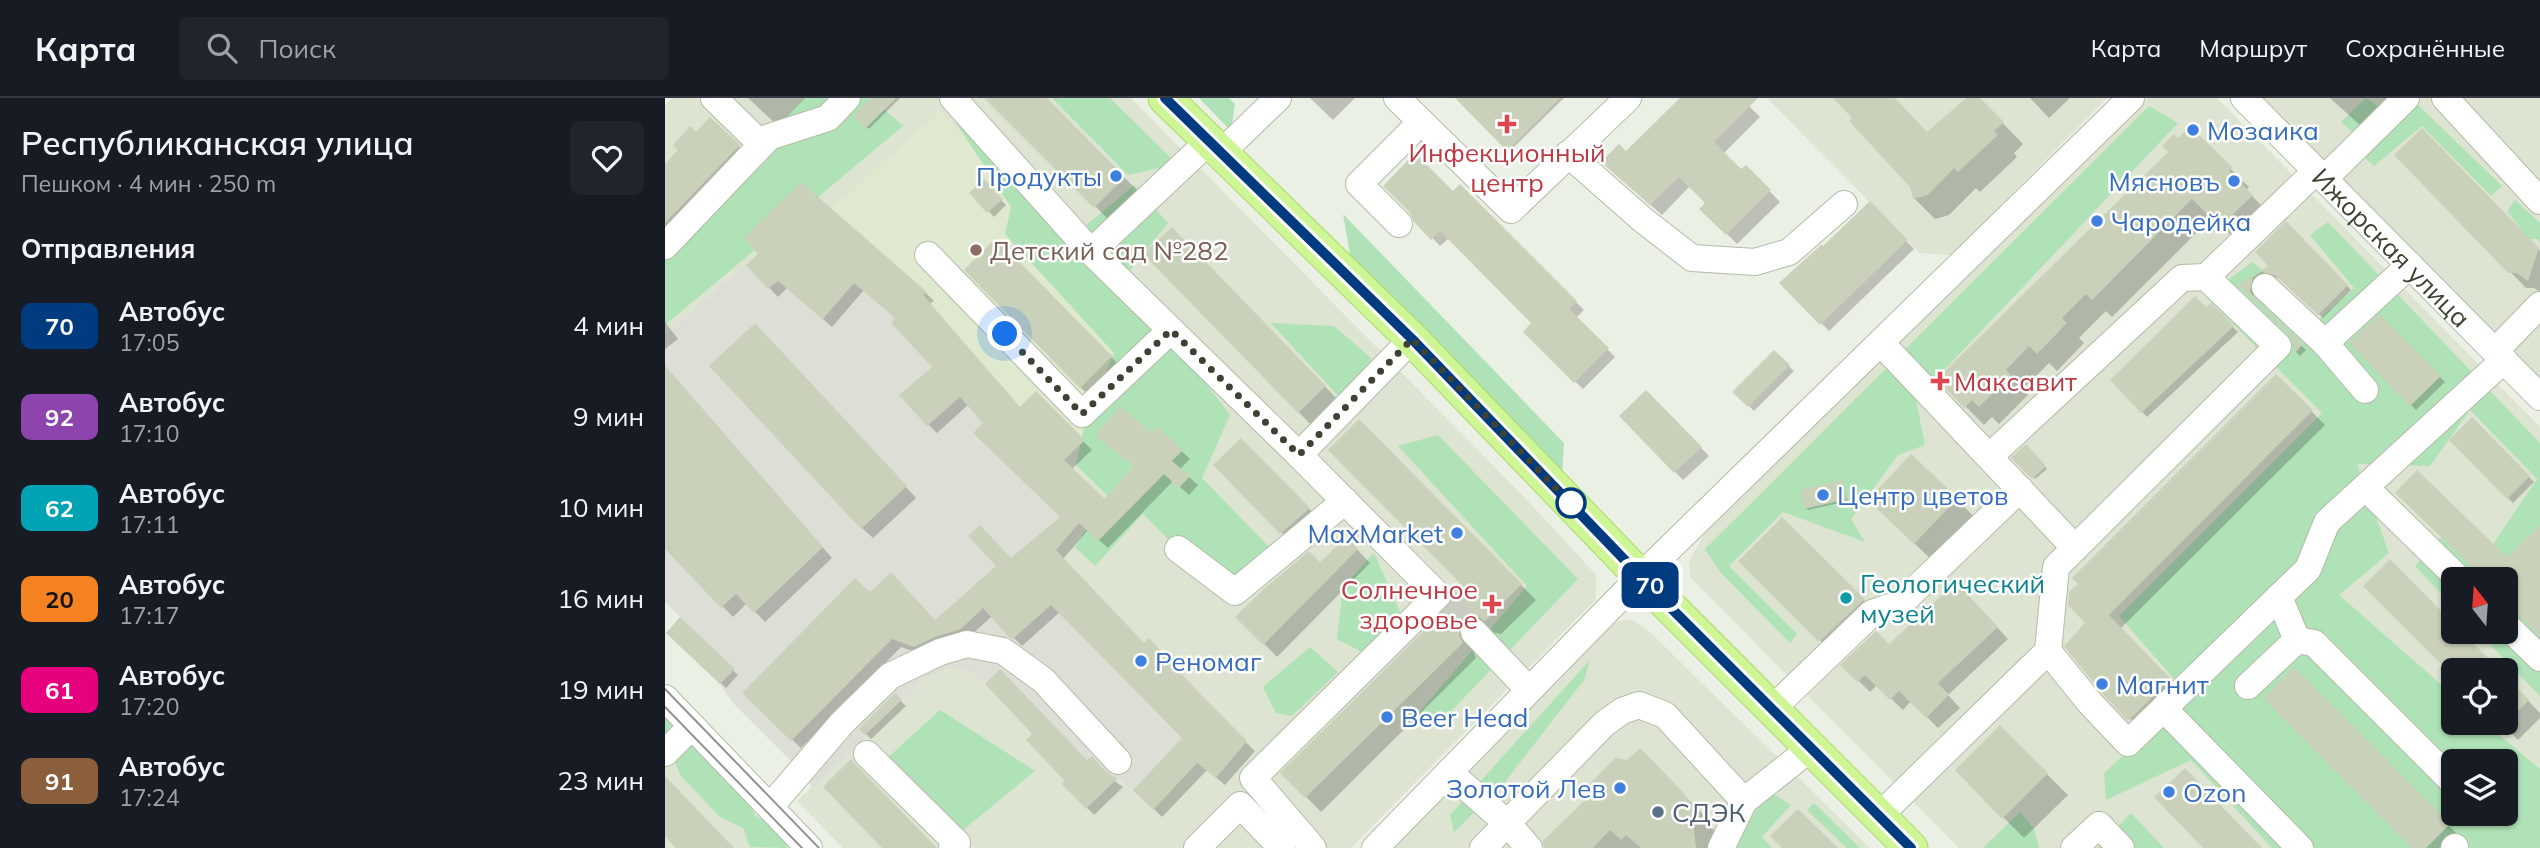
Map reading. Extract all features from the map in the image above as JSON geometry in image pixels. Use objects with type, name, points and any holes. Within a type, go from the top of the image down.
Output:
[{"type":"main road","points":[[1165,98],[1412,339],[1641,576],[1911,848]]},
{"type":"street","points":[[714,98],[761,144]]},
{"type":"street","points":[[665,246],[769,136],[828,118],[847,98]]},
{"type":"street","points":[[953,98],[1091,252],[1441,598],[1253,778],[1313,848]]},
{"type":"street","points":[[1091,252],[1215,147],[1278,98]]},
{"type":"street","points":[[1397,98],[1511,210],[1628,98]]},
{"type":"street","points":[[1375,848],[1641,576],[2131,98]]},
{"type":"street","name":"Ижорская улица","points":[[2244,98],[2540,397]]},
{"type":"street","points":[[1989,457],[2182,278],[2206,277],[2406,98]]},
{"type":"street","points":[[2445,98],[2540,201]]},
{"type":"street","points":[[1399,225],[1359,184],[1421,122]]},
{"type":"street","points":[[1569,154],[1643,220],[1692,258],[1755,262],[1790,251],[1845,204]]},
{"type":"street","points":[[928,255],[1082,414],[1171,330]]},
{"type":"street","points":[[2325,343],[2410,265]]},
{"type":"street","points":[[1879,816],[2048,651],[2056,567],[2278,346],[2206,277]]},
{"type":"street","points":[[2265,287],[2325,343],[2365,390]]},
{"type":"street","points":[[2048,651],[2128,744],[2308,569],[2327,522],[2366,488],[2499,356],[2540,305]]},
{"type":"street","points":[[1299,455],[1412,339]]},
{"type":"street","points":[[1881,342],[2075,548]]},
{"type":"street","points":[[2366,488],[2447,567]]},
{"type":"street","points":[[1772,709],[1872,613],[1901,603],[2020,489]]},
{"type":"street","points":[[1178,550],[1235,592],[1345,501]]},
{"type":"street","points":[[2279,597],[2297,640]]},
{"type":"street","points":[[1474,632],[1529,690]]},
{"type":"street","points":[[2518,637],[2540,658]]},
{"type":"street","points":[[2248,686],[2297,640]]},
{"type":"street","points":[[2297,640],[2314,643],[2441,770]]},
{"type":"street","points":[[770,807],[842,723],[890,676],[940,652],[967,644],[1003,651],[1043,680],[1118,761]]},
{"type":"street","points":[[665,698],[809,848]]},
{"type":"street","points":[[1483,848],[1604,724],[1622,711],[1639,705],[1665,715],[1744,801]]},
{"type":"street","points":[[2164,709],[2300,848]]},
{"type":"street","points":[[665,753],[692,726]]},
{"type":"street","points":[[1721,848],[1744,801],[1811,748]]},
{"type":"street","points":[[867,754],[957,843],[952,848]]},
{"type":"street","points":[[1449,772],[1508,824],[1529,848]]},
{"type":"street","points":[[1197,848],[1240,805],[1282,848]]},
{"type":"street","points":[[2074,848],[2099,825],[2121,848]]},
{"type":"shaded area","points":[[672,98],[1131,98],[1529,502],[1596,575],[1596,599],[1351,848],[843,848],[797,801],[921,682],[949,667],[970,671],[985,684],[1032,734],[1065,781],[1062,783],[1117,779],[1153,810],[1197,763],[1247,741],[1148,639],[1144,643],[1056,550],[1103,498],[1065,460],[1168,350],[831,209],[791,224],[665,336],[665,105]]},
{"type":"shaded area","points":[[1767,98],[2107,98],[1951,255],[1920,253]]},
{"type":"shaded area","points":[[2148,98],[2217,98],[2540,427],[2540,848],[1959,848],[1690,577],[1689,561],[1705,533]]},
{"type":"shaded area","points":[[2261,98],[2540,98],[2540,380]]},
{"type":"shaded area","name":"Детский сад №282","points":[[940,111],[1168,350],[1065,460],[1004,402],[1009,395],[923,295],[926,291],[831,209]]},
{"type":"shaded area","points":[[824,203],[927,292],[923,296],[1010,395],[1004,402],[1104,498],[1056,550],[1144,642],[1149,638],[1247,741],[1216,778],[1197,763],[1153,810],[1118,779],[1086,809],[1062,784],[1065,780],[1026,740],[1032,733],[985,684],[970,671],[949,667],[921,682],[813,788],[793,763],[733,703],[720,684],[666,633],[680,617],[665,602],[665,336],[791,224]]},
{"type":"shaded area","points":[[1631,619],[1652,634],[1870,848],[1388,848],[1605,627]]},
{"type":"shaded area","points":[[665,721],[791,848],[665,848]]},
{"type":"green space","points":[[804,98],[872,98],[903,126],[665,325],[665,246]]},
{"type":"green space","points":[[1052,98],[1110,98],[1177,164],[1128,175]]},
{"type":"green space","points":[[1199,98],[1229,98],[1235,104],[1231,131]]},
{"type":"green space","points":[[2366,98],[2379,107],[2354,133],[2341,122]]},
{"type":"green space","points":[[2418,105],[2502,186],[2491,196],[2422,126],[2374,166],[2364,157]]},
{"type":"green space","points":[[2149,106],[2178,123],[1916,400],[1925,445],[1898,455],[1851,519],[1865,542],[1783,512],[1729,566],[1797,634],[1790,643],[1721,573],[1705,549]]},
{"type":"green space","points":[[947,109],[1083,228],[1134,185],[1168,223],[1125,277],[1230,415],[1202,478],[1272,550],[1230,601],[1143,514],[1095,566],[1075,547],[1107,495],[1076,465],[1084,427],[1114,353],[1005,234],[1011,207]]},
{"type":"green space","points":[[2515,200],[2540,223],[2540,243],[2537,239],[2528,239],[2507,211]]},
{"type":"green space","points":[[1343,214],[1564,443],[1562,477],[1351,260]]},
{"type":"green space","points":[[2328,222],[2540,443],[2540,696],[2518,673],[2518,658],[2503,658],[2490,644],[2518,644],[2518,567],[2441,567],[2441,593],[2415,566],[2442,536],[2479,565],[2537,479],[2470,410],[2430,466],[2357,464],[2389,553],[2339,595],[2441,684],[2441,735],[2499,735],[2516,749],[2441,749],[2441,826],[2518,826],[2518,751],[2540,769],[2540,848],[2272,848],[2191,760],[2106,800],[2104,773],[2189,696],[2119,616],[2322,413],[2205,296],[2253,262],[2317,321],[2354,288],[2310,235]]},
{"type":"green space","points":[[1271,323],[1334,326],[1372,359],[1341,399]]},
{"type":"green space","points":[[1438,435],[1578,579],[1435,728],[1416,716],[1527,586],[1398,446]]},
{"type":"green space","points":[[1374,553],[1401,614],[1362,652],[1337,639],[1343,587]]},
{"type":"green space","points":[[1310,647],[1338,672],[1292,716],[1276,713],[1263,687]]},
{"type":"green space","points":[[1590,660],[1584,680],[1501,787],[1454,832],[1450,815]]},
{"type":"green space","points":[[665,710],[746,792],[755,816],[784,830],[787,848],[750,847],[743,828],[720,817],[681,776],[674,760],[665,758]]},
{"type":"green space","points":[[940,710],[1035,771],[946,844],[873,771]]},
{"type":"green space","points":[[1768,790],[1791,805],[1762,837],[1772,848],[1734,848]]},
{"type":"green space","points":[[1814,803],[1860,848],[1847,848],[1807,810]]},
{"type":"green space","points":[[2020,812],[2034,829],[2039,848],[1983,848]]},
{"type":"green space","points":[[2131,813],[2164,848],[2098,848]]},
{"type":"building","points":[[871,98],[896,98],[866,128],[853,116]]},
{"type":"building","points":[[984,98],[1047,98],[1125,177],[1094,208]]},
{"type":"building","name":"Инфекционный центр","points":[[1455,98],[1560,98],[1507,151]]},
{"type":"building","points":[[1680,98],[1758,98],[1714,142],[1741,169],[1746,165],[1771,190],[1726,235],[1699,209],[1705,203],[1679,177],[1650,205],[1601,162],[1619,144],[1626,151]]},
{"type":"building","points":[[1833,98],[1895,98],[1927,132],[1966,98],[1980,98],[2004,122],[1994,131],[1998,135],[1958,172],[1954,168],[1928,195],[1913,199],[1910,187],[1849,121],[1852,118]]},
{"type":"building","points":[[710,117],[740,145],[665,223],[665,164],[678,150],[673,145],[690,126],[696,132]]},
{"type":"building","points":[[2190,126],[2232,167],[2229,171],[2253,195],[2220,227],[2192,199],[2092,300],[2086,294],[2062,318],[2067,323],[2037,354],[2029,346],[2006,370],[2011,375],[1979,407],[1972,400],[1964,408],[1937,379],[2168,152],[2162,146],[2174,134],[2178,138]]},
{"type":"building","points":[[2422,128],[2539,248],[2528,281],[2517,273],[2508,273],[2394,155]]},
{"type":"building","points":[[1415,153],[1453,191],[1460,184],[1577,301],[1569,309],[1609,348],[1574,383],[1523,332],[1531,323],[1440,231],[1431,240],[1414,222],[1410,213],[1383,186]]},
{"type":"building","points":[[984,179],[1003,199],[987,213],[969,193]]},
{"type":"building","points":[[801,182],[927,292],[923,295],[1020,407],[1036,391],[1085,440],[1064,460],[1105,499],[1134,466],[1095,436],[1120,406],[1152,433],[1157,426],[1183,450],[1172,461],[1190,476],[1179,488],[1164,474],[1098,541],[1079,523],[1056,550],[1144,643],[1149,638],[1247,741],[1216,778],[1197,763],[1153,810],[1133,790],[1182,738],[1051,605],[1013,639],[983,608],[961,629],[914,647],[892,639],[791,741],[742,693],[855,578],[870,592],[891,572],[935,620],[996,566],[968,536],[980,525],[1011,558],[1060,517],[973,433],[983,423],[960,397],[927,426],[899,395],[932,367],[891,323],[895,318],[854,283],[823,319],[778,281],[768,289],[746,265],[758,254],[743,238]]},
{"type":"building","points":[[1870,201],[1908,240],[1820,325],[1779,283]]},
{"type":"building","points":[[2286,221],[2348,285],[2318,315],[2275,275],[2261,272],[2253,277],[2250,291],[2254,298],[2303,344],[2295,353],[2289,335],[2238,285],[2268,266],[2255,252]]},
{"type":"building","points":[[1172,227],[1326,386],[1298,413],[1143,254]]},
{"type":"building","points":[[996,238],[1112,356],[1080,388],[964,270]]},
{"type":"building","points":[[2195,296],[2206,307],[2211,303],[2234,326],[2141,413],[2110,380]]},
{"type":"building","points":[[2380,314],[2441,376],[2410,406],[2349,343]]},
{"type":"building","points":[[755,323],[907,486],[861,529],[709,366]]},
{"type":"building","points":[[1774,350],[1790,365],[1748,407],[1732,392]]},
{"type":"building","points":[[665,366],[823,547],[754,613],[736,594],[721,608],[665,549]]},
{"type":"building","points":[[2276,374],[2313,410],[2109,615],[2171,679],[2128,721],[2064,646],[2085,623],[2068,605],[2069,592],[2078,584],[2072,578]]},
{"type":"building","points":[[1646,390],[1702,447],[1674,473],[1619,416]]},
{"type":"building","points":[[2472,417],[2530,476],[2507,499],[2449,440]]},
{"type":"building","points":[[1359,419],[1522,584],[1485,621],[1479,617],[1471,617],[1463,621],[1459,635],[1463,643],[1305,798],[1280,773],[1449,606],[1453,600],[1453,592],[1461,584],[1328,450]]},
{"type":"building","points":[[1241,438],[1310,508],[1280,534],[1213,465]]},
{"type":"building","points":[[2026,444],[2046,466],[2032,479],[2011,458]]},
{"type":"building","points":[[1911,454],[1958,498],[1914,544],[1868,500]]},
{"type":"building","points":[[2417,470],[2507,557],[2540,525],[2540,636],[2518,615],[2518,567],[2472,567],[2395,493]]},
{"type":"building","name":"Центр цветов","points":[[1843,480],[1847,499],[1804,509],[1800,490]]},
{"type":"building","points":[[1782,517],[1865,599],[1819,642],[1738,561]]},
{"type":"building","points":[[1347,537],[1358,549],[1263,645],[1235,617],[1309,551],[1320,562]]},
{"type":"building","points":[[2390,559],[2441,611],[2441,644],[2474,644],[2488,658],[2441,658],[2441,664],[2363,586]]},
{"type":"building","points":[[1956,582],[1998,627],[1938,683],[1949,695],[1926,718],[1899,691],[1890,700],[1865,675],[1857,682],[1840,665],[1876,631],[1889,644]]},
{"type":"building","points":[[680,617],[735,669],[720,684],[666,633]]},
{"type":"building","points":[[2294,667],[2441,815],[2441,826],[2448,826],[2426,848],[2412,848],[2263,698]]},
{"type":"building","points":[[1000,669],[1087,760],[1092,756],[1106,772],[1117,779],[1086,809],[1062,784],[1065,781],[1026,740],[1032,734],[985,684]]},
{"type":"building","points":[[2518,689],[2529,700],[2518,711]]},
{"type":"building","points":[[895,693],[902,700],[865,735],[859,729]]},
{"type":"building","points":[[2000,725],[2048,773],[2002,819],[1955,770]]},
{"type":"building","points":[[1640,748],[1681,790],[1700,815],[1693,820],[1696,848],[1641,848],[1626,835],[1621,840],[1610,830],[1593,848],[1544,848],[1543,841],[1584,801],[1579,795],[1615,758],[1627,760]]},
{"type":"building","points":[[851,759],[937,848],[882,848],[823,787]]},
{"type":"building","points":[[2185,768],[2262,848],[2203,848],[2154,797]]},
{"type":"building","points":[[665,776],[734,848],[676,848],[665,836]]},
{"type":"building","points":[[1798,809],[1838,848],[1782,848],[1770,836]]},
{"type":"tunnel","points":[[1444,601],[1474,632]]},
{"type":"tram line","points":[[665,689],[819,848]]},
{"type":"tram line","points":[[665,707],[802,848]]},
{"type":"bus line","name":"70","points":[[1165,98],[1412,339],[1668,605],[1911,848]]},
{"type":"place","name":"Инфекционный центр","points":[[1507,124]]},
{"type":"place","name":"Мозаика","points":[[2193,130]]},
{"type":"place","name":"Продукты","points":[[1116,176]]},
{"type":"place","name":"Мясновъ","points":[[2234,181]]},
{"type":"place","name":"Чародейка","points":[[2097,221]]},
{"type":"place","name":"Детский сад №282","points":[[976,250]]},
{"type":"place","name":"Максавит","points":[[1940,381]]},
{"type":"place","name":"Центр цветов","points":[[1823,495]]},
{"type":"place","name":"MaxMarket","points":[[1457,533]]},
{"type":"place","name":"Геологический музей","points":[[1846,598]]},
{"type":"place","name":"Солнечное здоровье","points":[[1492,604]]},
{"type":"place","name":"Реномаг","points":[[1141,661]]},
{"type":"place","name":"Магнит","points":[[2102,684]]},
{"type":"place","name":"Beer Head","points":[[1387,717]]},
{"type":"place","name":"Золотой Лев","points":[[1620,788]]},
{"type":"place","name":"Ozon","points":[[2169,792]]},
{"type":"place","name":"СДЭК","points":[[1658,812]]},
{"type":"route","points":[[1005,334],[1082,414],[1171,330],[1299,455],[1412,339],[1573,506],[1571,503]]}]
